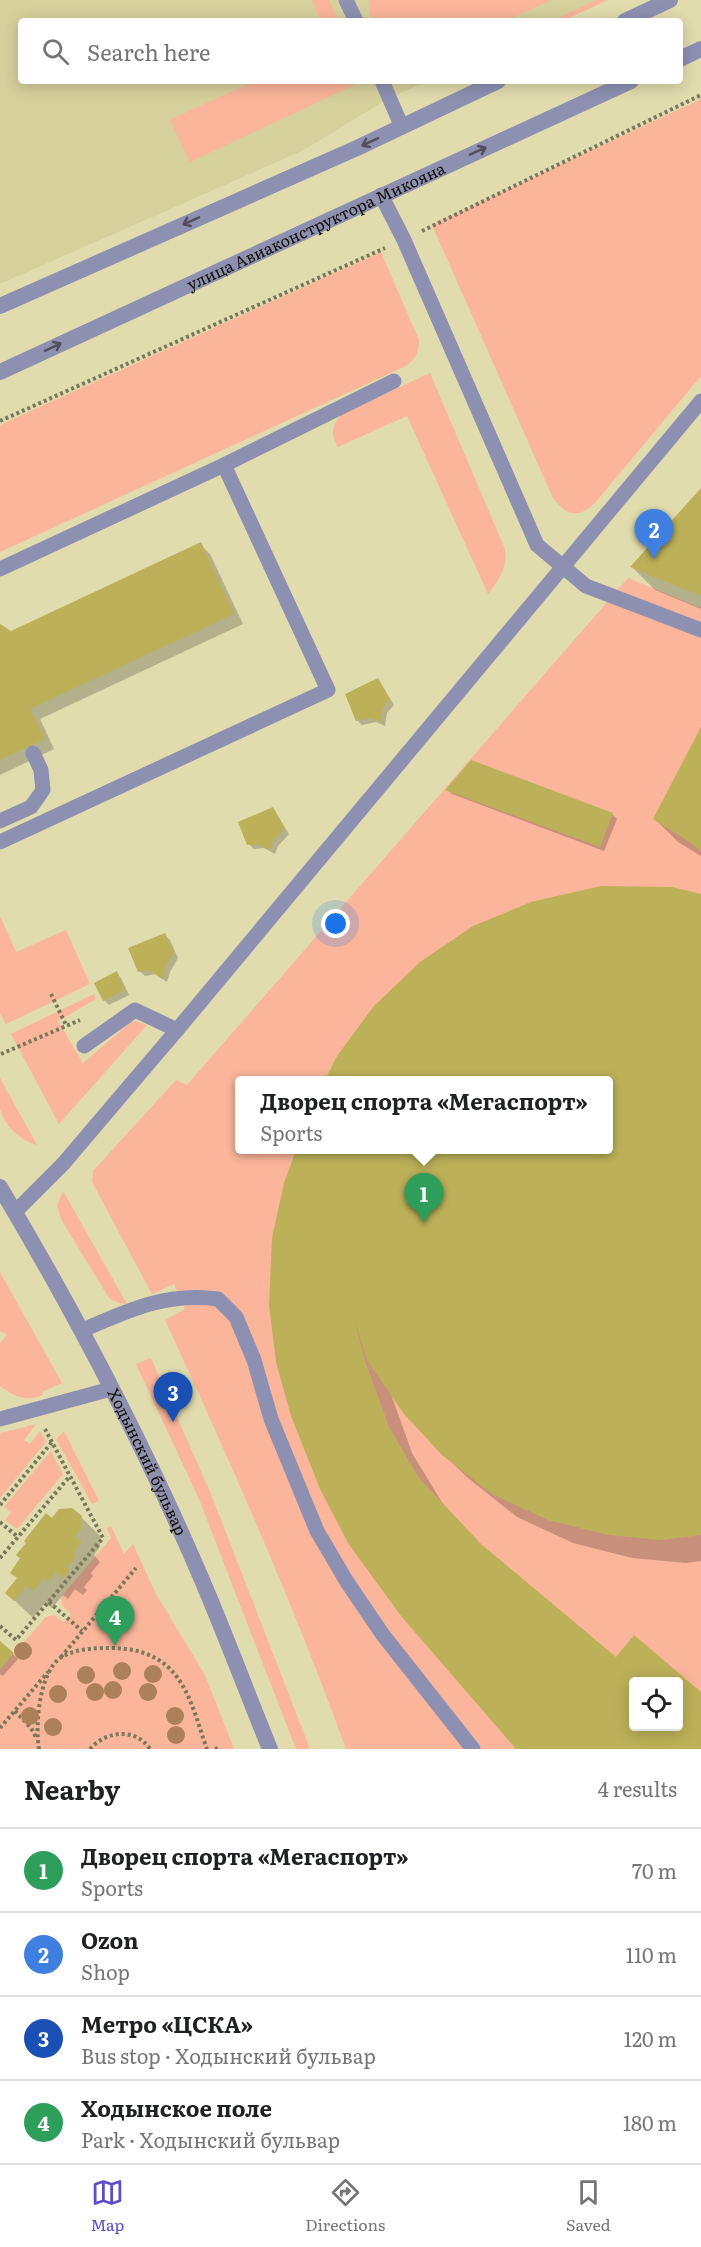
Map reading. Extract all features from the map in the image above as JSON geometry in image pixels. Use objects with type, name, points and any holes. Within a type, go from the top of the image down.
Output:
[{"type":"street","points":[[631,18],[670,0]]},
{"type":"street","points":[[683,58],[701,49]]},
{"type":"street","points":[[0,306],[402,127],[492,84]]},
{"type":"street","name":"улица Авиаконструктора Микояна","points":[[0,372],[624,84]]},
{"type":"street","name":"Ходынский бульвар","points":[[0,1187],[83,1330],[202,1579],[270,1749]]},
{"type":"lane","points":[[346,0],[355,18]]},
{"type":"lane","points":[[383,84],[402,127]]},
{"type":"lane","points":[[381,195],[404,240],[537,545],[586,586],[701,630]]},
{"type":"lane","points":[[0,569],[224,465],[394,381]]},
{"type":"lane","points":[[15,1212],[63,1164],[177,1030],[701,402]]},
{"type":"lane","points":[[0,842],[328,690],[224,465]]},
{"type":"lane","points":[[0,821],[31,807],[43,790],[41,770],[33,753]]},
{"type":"lane","points":[[84,1046],[135,1010],[177,1030]]},
{"type":"lane","points":[[83,1330],[137,1306],[198,1296],[218,1299],[236,1317],[254,1360],[271,1419],[317,1531],[347,1582],[383,1635],[473,1749]]},
{"type":"lane","points":[[0,1419],[111,1389]]},
{"type":"path","points":[[0,421],[404,240],[701,96]]},
{"type":"path","points":[[51,994],[66,1025]]},
{"type":"path","points":[[1,1054],[84,1018]]},
{"type":"path","points":[[0,1626],[16,1640],[103,1538],[35,1410]]},
{"type":"path","points":[[0,1505],[52,1442]]},
{"type":"path","points":[[0,1558],[70,1476]]},
{"type":"path","points":[[0,1522],[18,1537]]},
{"type":"path","points":[[0,1728],[136,1568]]},
{"type":"path","points":[[49,1602],[82,1631]]},
{"type":"path","points":[[37,1739],[42,1694],[50,1672],[58,1660],[82,1650],[112,1648],[133,1650],[158,1659],[174,1672],[185,1691],[207,1749]]},
{"type":"path","points":[[15,1711],[31,1728],[39,1749]]},
{"type":"path","points":[[90,1749],[102,1739],[120,1734],[136,1737],[150,1749]]},
{"type":"shaded area","points":[[0,0],[608,0],[568,18],[18,18],[18,84],[421,84],[389,98],[304,150],[0,284]]},
{"type":"shaded area","points":[[312,0],[329,0],[337,18],[320,18]]},
{"type":"shaded area","points":[[370,0],[551,0],[512,18],[372,18],[369,12]]},
{"type":"shaded area","points":[[597,0],[608,0],[568,18],[558,18]]},
{"type":"shaded area","points":[[248,84],[357,84],[190,162],[170,120]]},
{"type":"shaded area","points":[[701,99],[701,376],[595,503],[583,512],[568,512],[553,498],[432,225]]},
{"type":"shaded area","points":[[381,252],[419,340],[416,355],[406,366],[0,552],[0,425]]},
{"type":"shaded area","points":[[430,373],[505,549],[504,568],[488,594],[407,416],[338,447],[334,438],[334,426],[341,414]]},
{"type":"shaded area","points":[[628,578],[701,608],[701,1749],[346,1749],[260,1533],[165,1320],[185,1309],[174,1284],[152,1294],[92,1182],[93,1171],[176,1080],[187,1085]]},
{"type":"shaded area","points":[[0,916],[16,952],[66,930],[90,984],[6,1024],[0,1014]]},
{"type":"shaded area","points":[[94,994],[96,999],[58,1021],[83,1063],[130,1023],[135,1021],[147,1025],[59,1124],[11,1034]]},
{"type":"shaded area","points":[[0,1078],[37,1145],[19,1136],[5,1121],[0,1108]]},
{"type":"shaded area","points":[[63,1191],[127,1304],[109,1298],[62,1221],[57,1206]]},
{"type":"shaded area","points":[[0,1272],[62,1383],[42,1392],[43,1395],[37,1397],[20,1397],[0,1386],[0,1343],[7,1335],[0,1331]]},
{"type":"shaded area","points":[[151,1358],[211,1494],[310,1749],[296,1749],[199,1499],[136,1364]]},
{"type":"shaded area","points":[[36,1424],[24,1440],[30,1444],[40,1431],[46,1442],[0,1498],[0,1433]]},
{"type":"shaded area","points":[[64,1431],[99,1501],[92,1504],[56,1439]]},
{"type":"shaded area","points":[[51,1451],[63,1474],[17,1529],[5,1520],[11,1513],[4,1507]]},
{"type":"shaded area","points":[[111,1526],[124,1554],[133,1544],[156,1594],[205,1675],[234,1749],[0,1749],[0,1669],[46,1617],[54,1615],[64,1622],[71,1614],[62,1605],[61,1597],[111,1538],[107,1528]]},
{"type":"building","points":[[701,488],[701,596],[630,567]]},
{"type":"building","points":[[201,542],[234,614],[30,709],[45,739],[0,760],[0,624],[11,631]]},
{"type":"building","points":[[378,678],[390,699],[383,708],[381,722],[370,718],[356,721],[345,694]]},
{"type":"building","points":[[701,727],[701,851],[653,819]]},
{"type":"building","points":[[471,760],[613,813],[600,847],[445,790]]},
{"type":"building","points":[[273,807],[285,828],[273,841],[270,850],[258,844],[247,845],[238,822]]},
{"type":"building","points":[[601,886],[672,887],[701,894],[701,1535],[661,1540],[608,1535],[548,1520],[492,1494],[442,1455],[404,1414],[367,1360],[354,1318],[365,1361],[389,1427],[419,1478],[481,1544],[616,1657],[634,1635],[701,1692],[701,1749],[516,1749],[401,1616],[348,1543],[320,1489],[291,1416],[276,1362],[269,1305],[272,1238],[284,1183],[295,1154],[613,1154],[613,1076],[327,1076],[337,1056],[374,1006],[420,962],[473,926],[531,902]]},
{"type":"building","points":[[165,933],[174,952],[162,979],[149,970],[138,972],[128,948]]},
{"type":"building","points":[[117,971],[125,990],[103,1001],[94,983]]},
{"type":"building","points":[[72,1508],[82,1516],[82,1528],[75,1537],[82,1542],[67,1568],[70,1570],[63,1578],[56,1572],[49,1581],[44,1578],[33,1591],[26,1586],[14,1601],[5,1593],[17,1578],[10,1573],[20,1558],[16,1555],[26,1543],[24,1541],[46,1513],[52,1518],[59,1509]]},
{"type":"building","points":[[0,1641],[14,1653],[0,1669]]},
{"type":"place","name":"Ozon","points":[[654,559]]},
{"type":"place","name":"Дворец спорта «Мегаспорт»","points":[[424,1223]]},
{"type":"place","name":"Метро «ЦСКА»","points":[[173,1422]]},
{"type":"place","name":"Ходынское поле","points":[[115,1646]]}]
